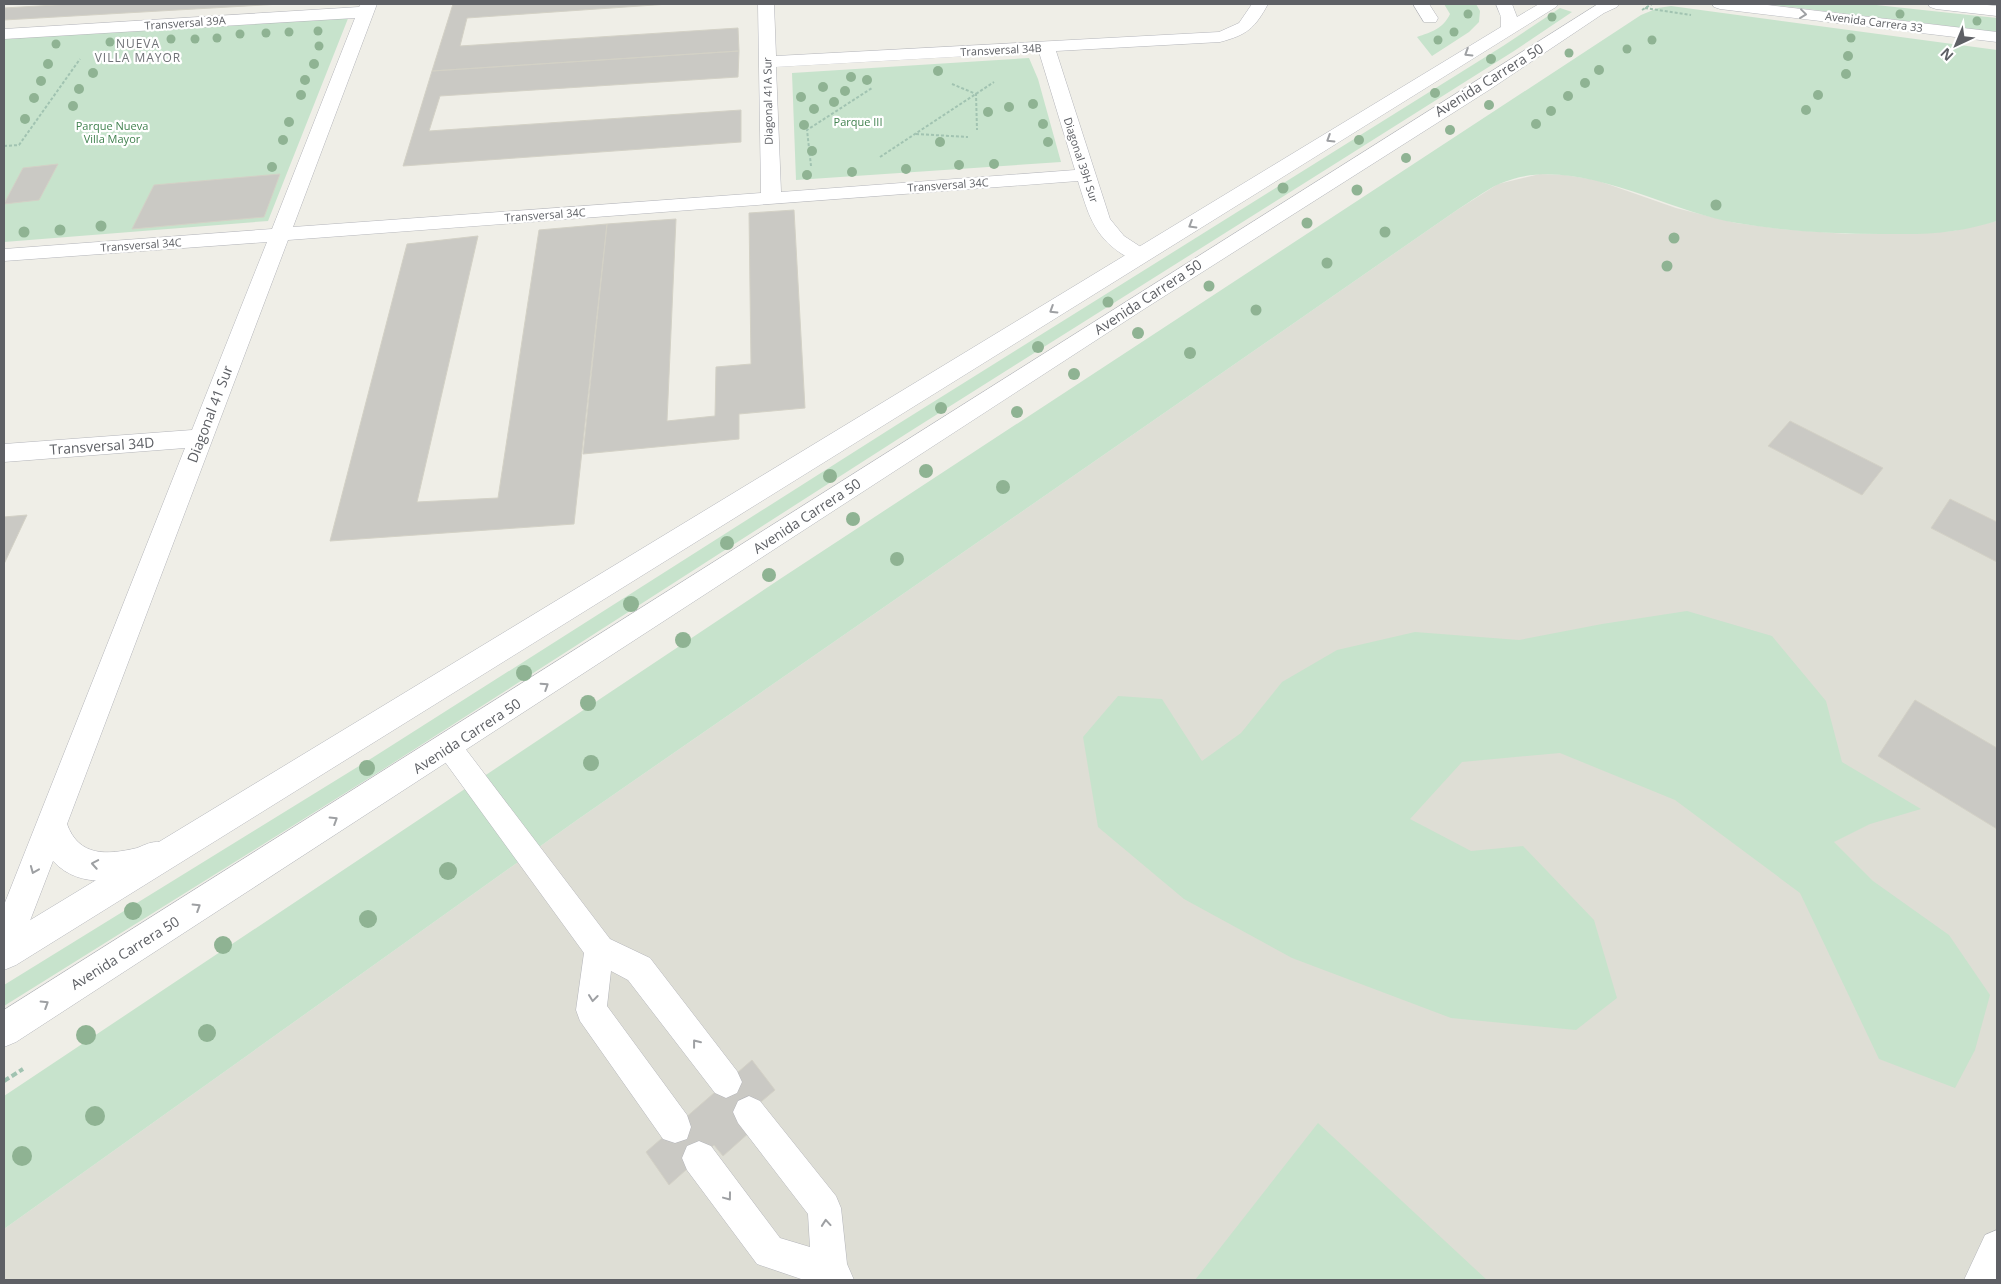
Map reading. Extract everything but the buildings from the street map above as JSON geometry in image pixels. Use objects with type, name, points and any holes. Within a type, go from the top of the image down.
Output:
[{"type":"street","name":"Diagonal 41A Sur","points":[[766,4],[771,198]]},
{"type":"street","name":"Transversal 34B","points":[[767,62],[1198,39],[1234,34],[1244,28],[1252,19],[1260,4]]},
{"type":"street","points":[[1504,4],[1510,17],[1509,28]]},
{"type":"street","points":[[4,954],[1550,4]]},
{"type":"street","name":"Avenida Carrera 50","points":[[4,1030],[449,748],[1238,238],[1505,71],[1598,10],[1611,4]]},
{"type":"street","name":"Avenida Carrera 33","points":[[1720,4],[1997,37]]},
{"type":"street","points":[[1936,4],[1997,11]]},
{"type":"street","name":"Transversal 39A","points":[[4,34],[368,8]]},
{"type":"street","name":"Diagonal 41 Sur","points":[[4,946],[368,8]]},
{"type":"street","name":"Diagonal 39H Sur","points":[[1046,48],[1100,219],[1107,232],[1117,242],[1140,256]]},
{"type":"street","name":"Transversal 34C","points":[[4,255],[1086,175]]},
{"type":"street","name":"Transversal 34D","points":[[4,453],[201,438]]},
{"type":"street","points":[[52,825],[58,841],[66,854],[93,865],[126,865],[150,859],[176,848]]},
{"type":"lane","points":[[449,748],[598,949],[639,970],[726,1082]]},
{"type":"lane","points":[[598,949],[592,1010],[675,1127]]},
{"type":"lane","points":[[698,1158],[769,1252],[834,1276],[824,1208],[749,1112]]},
{"type":"lane","points":[[1981,1280],[1997,1247]]},
{"type":"path","points":[[4,146],[19,145],[102,28]]},
{"type":"path","points":[[812,170],[807,130],[925,54]]},
{"type":"path","points":[[876,160],[999,78]]},
{"type":"path","points":[[976,94],[977,130]]},
{"type":"path","points":[[916,134],[968,137]]},
{"type":"shaded area","points":[[1540,174],[1565,175],[1596,180],[1676,208],[1736,223],[1781,229],[1847,234],[1902,234],[1953,231],[1997,221],[1997,1280],[4,1280],[4,1229],[577,820],[1457,210],[1498,184]]},
{"type":"green space","points":[[1444,4],[1476,4],[1480,11],[1479,22],[1469,32],[1432,56],[1417,37],[1436,29],[1444,23],[1450,14]]},
{"type":"green space","points":[[1765,4],[1867,4],[1997,18],[1997,32]]},
{"type":"green space","points":[[1671,6],[1997,50],[1997,221],[1959,230],[1926,234],[1809,232],[1755,226],[1709,217],[1618,187],[1557,174],[1527,176],[1493,187],[1457,210],[577,820],[4,1229],[4,1096],[780,579],[1641,15],[1658,8]]},
{"type":"green space","points":[[1560,8],[1572,12],[1514,51],[909,432],[382,770],[4,1006],[4,985],[372,758],[898,424],[1503,46]]},
{"type":"green space","name":"Parque Nueva Villa Mayor","points":[[349,16],[268,221],[4,242],[4,39]]},
{"type":"green space","name":"Parque III","points":[[1029,58],[1038,79],[1061,162],[796,180],[792,73]]},
{"type":"green space","points":[[1687,611],[1772,636],[1826,701],[1842,762],[1921,809],[1870,824],[1834,842],[1873,881],[1949,935],[1990,995],[1975,1050],[1955,1088],[1879,1059],[1800,893],[1675,800],[1560,753],[1462,762],[1410,819],[1471,851],[1523,846],[1594,920],[1617,998],[1576,1030],[1451,1018],[1292,958],[1184,899],[1098,827],[1083,737],[1118,696],[1162,699],[1202,761],[1241,733],[1282,682],[1337,650],[1415,632],[1519,640],[1602,624]]},
{"type":"green space","points":[[1318,1123],[1487,1280],[1195,1280]]},
{"type":"district","name":"NUEVA VILLA MAYOR","points":[[138,51]]}]
